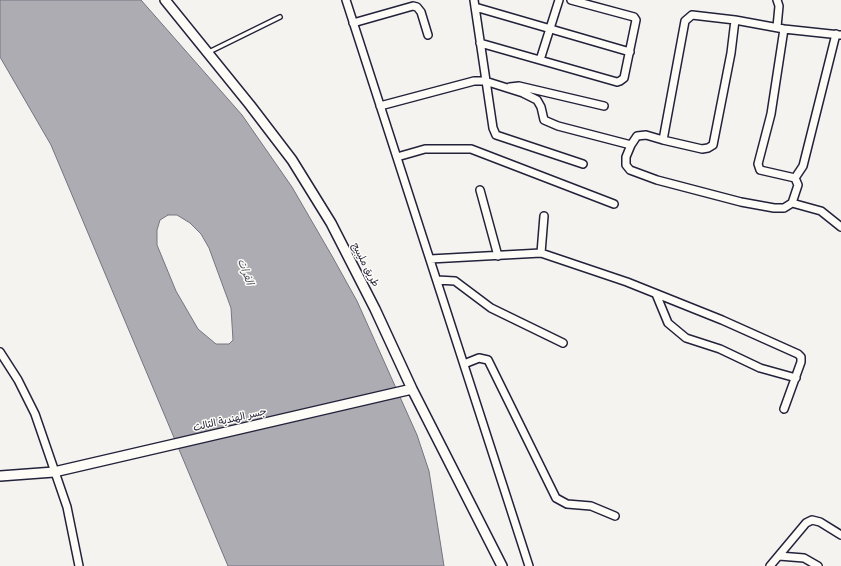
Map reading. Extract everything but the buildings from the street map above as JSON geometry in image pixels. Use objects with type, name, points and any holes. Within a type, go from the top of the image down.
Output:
[{"type":"street","name":"طريق مليبيج","points":[[165,0],[292,160],[331,223],[502,566]]},
{"type":"street","points":[[346,0],[529,566]]},
{"type":"street","points":[[540,60],[559,0]]},
{"type":"street","points":[[480,43],[616,82],[624,78],[636,20],[634,17],[571,0]]},
{"type":"street","points":[[777,0],[781,28],[772,114],[758,164],[760,170],[795,178]]},
{"type":"street","points":[[583,164],[496,135],[493,128],[485,81],[474,3],[550,29],[630,52]]},
{"type":"street","points":[[353,23],[413,6],[417,7],[421,12],[428,35]]},
{"type":"street","points":[[663,140],[685,21],[692,15],[839,35],[803,166],[795,178]]},
{"type":"street","points":[[735,20],[731,53],[713,145],[702,149],[646,135],[637,136],[631,145],[626,158],[626,165],[630,170],[657,180],[741,202],[768,207],[784,208],[792,203],[798,185],[795,178]]},
{"type":"street","points":[[380,106],[474,81],[485,81],[508,87],[537,100],[541,107],[544,120],[558,126],[631,145]]},
{"type":"street","points":[[508,87],[519,86],[604,106]]},
{"type":"street","points":[[397,158],[425,149],[471,149],[614,204]]},
{"type":"street","points":[[480,190],[498,256]]},
{"type":"street","points":[[792,203],[821,211],[841,227]]},
{"type":"street","points":[[541,253],[544,216]]},
{"type":"street","points":[[430,259],[541,253],[627,282],[722,320],[798,354],[801,357],[802,362],[784,409]]},
{"type":"street","points":[[437,280],[455,281],[491,308],[563,343]]},
{"type":"street","points":[[656,294],[668,323],[686,338],[720,349],[760,368],[796,378]]},
{"type":"street","points":[[0,352],[28,397],[35,414],[67,507],[79,566]]},
{"type":"street","points":[[464,364],[479,358],[488,360],[556,498],[567,504],[591,506],[615,516]]},
{"type":"street","name":"جسر الهندية الثالث","points":[[0,476],[54,472],[106,461],[412,388]]},
{"type":"street","points":[[770,566],[806,523],[812,520],[820,522],[841,535]]},
{"type":"street","points":[[779,556],[804,558],[818,566]]},
{"type":"lane","points":[[208,53],[280,17]]},
{"type":"water","name":"الفرات","points":[[0,0],[141,0],[242,115],[292,187],[357,301],[417,435],[429,471],[444,566],[228,566],[51,145],[0,57]],"holes":[[[168,215],[177,215],[190,223],[201,234],[209,248],[231,308],[233,340],[229,344],[216,344],[198,329],[176,291],[157,245],[157,230],[160,220]]]}]
